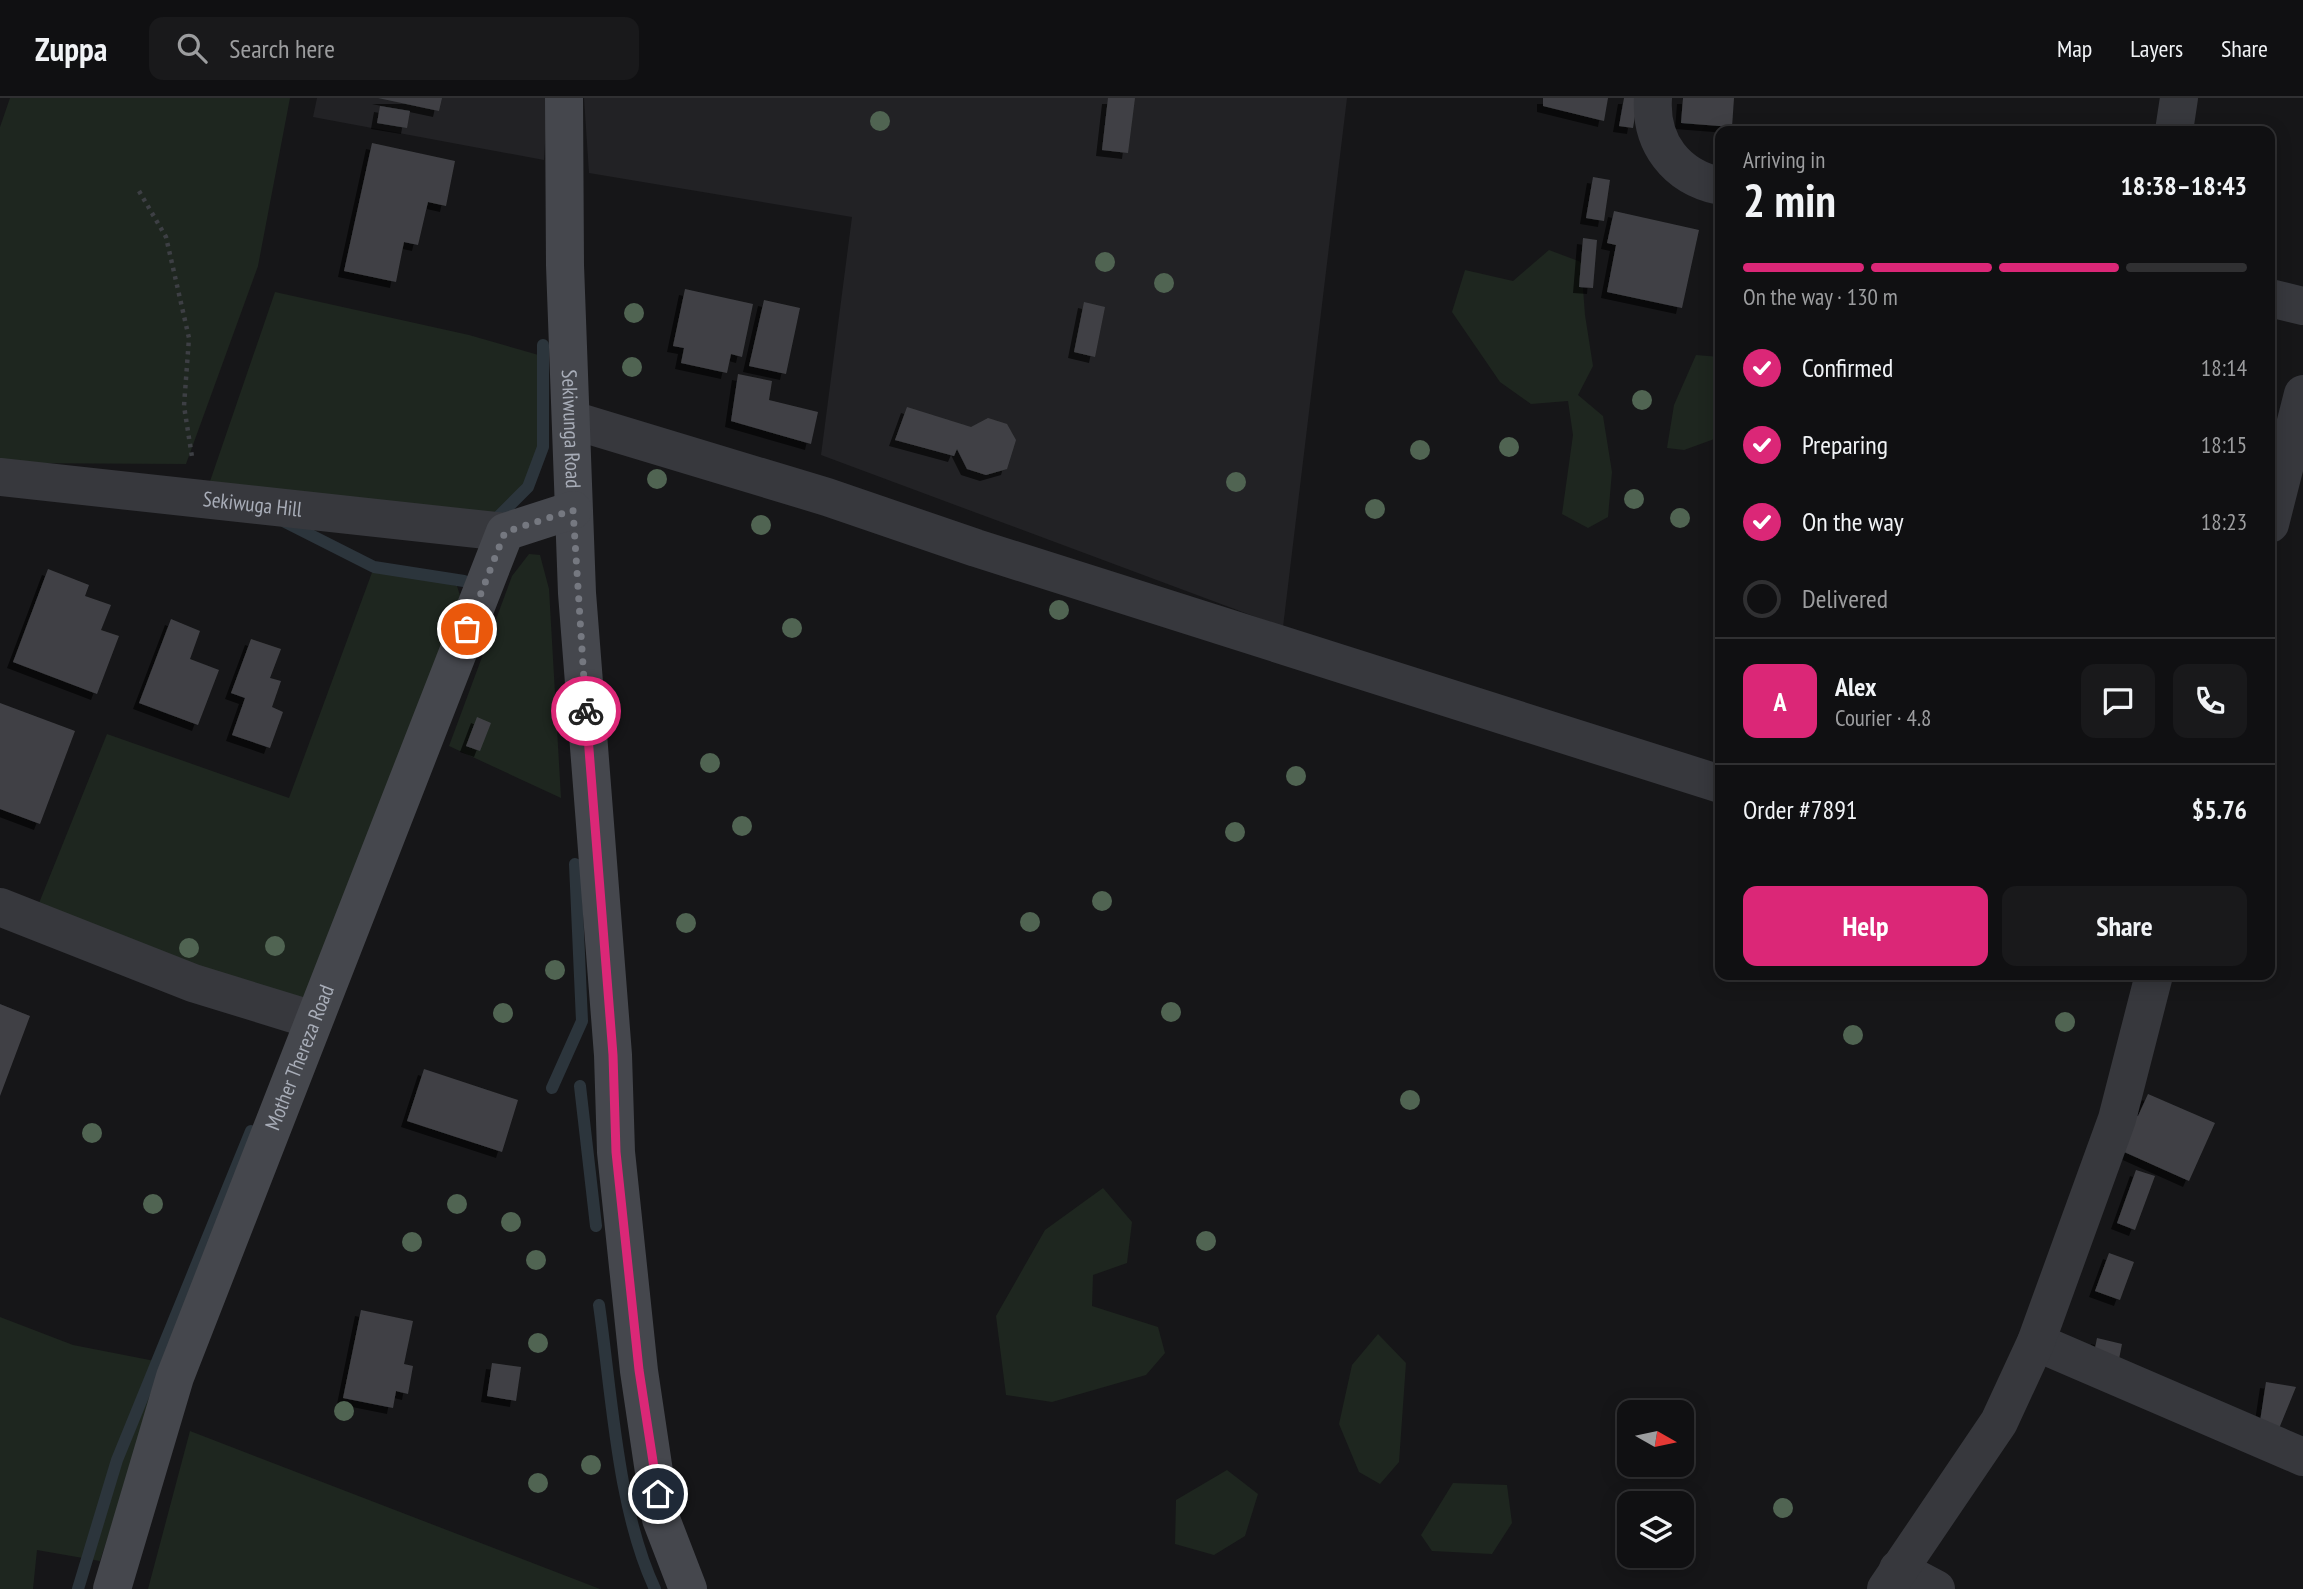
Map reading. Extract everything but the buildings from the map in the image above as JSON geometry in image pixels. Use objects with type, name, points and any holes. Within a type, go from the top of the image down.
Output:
[{"type":"main road","name":"Sekiwunga Road","points":[[564,98],[565,265],[577,593],[613,1055],[616,1152],[639,1370],[662,1519],[688,1589]]},
{"type":"main road","points":[[505,532],[573,510]]},
{"type":"main road","name":"Mother Thereza Road","points":[[112,1589],[175,1377],[505,532]]},
{"type":"street","points":[[1653,98],[1654,127],[1671,160],[1698,179],[1715,184]]},
{"type":"street","points":[[2175,126],[2179,98]]},
{"type":"street","points":[[2275,299],[2303,306]]},
{"type":"street","points":[[2275,504],[2303,394]]},
{"type":"street","points":[[572,421],[827,497],[976,548],[1715,782]]},
{"type":"street","name":"Sekiwuga Hill","points":[[0,477],[505,532]]},
{"type":"street","points":[[0,907],[193,983],[313,1020]]},
{"type":"street","points":[[1936,1589],[1892,1579],[1999,1422],[2036,1342],[2117,1119],[2153,980]]},
{"type":"street","points":[[2036,1342],[2303,1457]]},
{"type":"path","points":[[139,191],[166,237],[189,338],[184,406],[198,500]]},
{"type":"shaded area","points":[[10,98],[290,98],[258,266],[186,464],[0,463],[0,127]]},
{"type":"shaded area","points":[[317,98],[548,98],[544,160],[313,117]]},
{"type":"shaded area","points":[[584,98],[1347,98],[1283,627],[821,455],[852,217],[589,173]]},
{"type":"shaded area","points":[[1549,250],[1581,262],[1585,315],[1593,366],[1578,395],[1603,416],[1612,472],[1608,517],[1588,528],[1562,514],[1573,435],[1568,401],[1531,404],[1500,382],[1452,312],[1465,270],[1513,281]]},
{"type":"shaded area","points":[[275,292],[469,335],[542,356],[543,447],[528,487],[488,526],[206,493]]},
{"type":"shaded area","points":[[1696,355],[1715,357],[1715,439],[1684,450],[1667,448],[1674,405]]},
{"type":"shaded area","points":[[529,554],[540,555],[549,589],[561,798],[449,746],[512,576]]},
{"type":"shaded area","points":[[374,567],[457,586],[465,611],[297,1029],[33,918],[107,734],[289,798]]},
{"type":"shaded area","points":[[1103,1188],[1132,1222],[1127,1263],[1093,1275],[1092,1306],[1158,1327],[1165,1353],[1146,1375],[1052,1402],[1006,1395],[996,1316],[1045,1230]]},
{"type":"shaded area","points":[[0,1317],[73,1345],[165,1363],[100,1561],[37,1550],[33,1589],[0,1589]]},
{"type":"shaded area","points":[[1378,1334],[1406,1363],[1399,1462],[1380,1484],[1359,1472],[1339,1424],[1352,1365]]},
{"type":"shaded area","points":[[190,1431],[600,1589],[148,1589]]},
{"type":"shaded area","points":[[1227,1470],[1258,1494],[1245,1536],[1214,1555],[1175,1544],[1176,1500]]},
{"type":"shaded area","points":[[1453,1483],[1507,1485],[1512,1523],[1492,1554],[1432,1551],[1421,1535]]},
{"type":"waterway","points":[[492,523],[528,487],[543,447],[543,345]]},
{"type":"waterway","points":[[285,522],[374,567],[464,581]]},
{"type":"waterway","points":[[552,1088],[582,1021],[575,864]]},
{"type":"waterway","points":[[580,1086],[596,1226]]},
{"type":"waterway","points":[[78,1589],[117,1460],[251,1131]]},
{"type":"waterway","points":[[599,1305],[624,1487],[642,1557],[655,1589]]},
{"type":"way so far","points":[[467,629],[505,532],[573,510],[586,711]]},
{"type":"route","points":[[586,711],[613,1055],[616,1152],[639,1370],[658,1494]]}]
